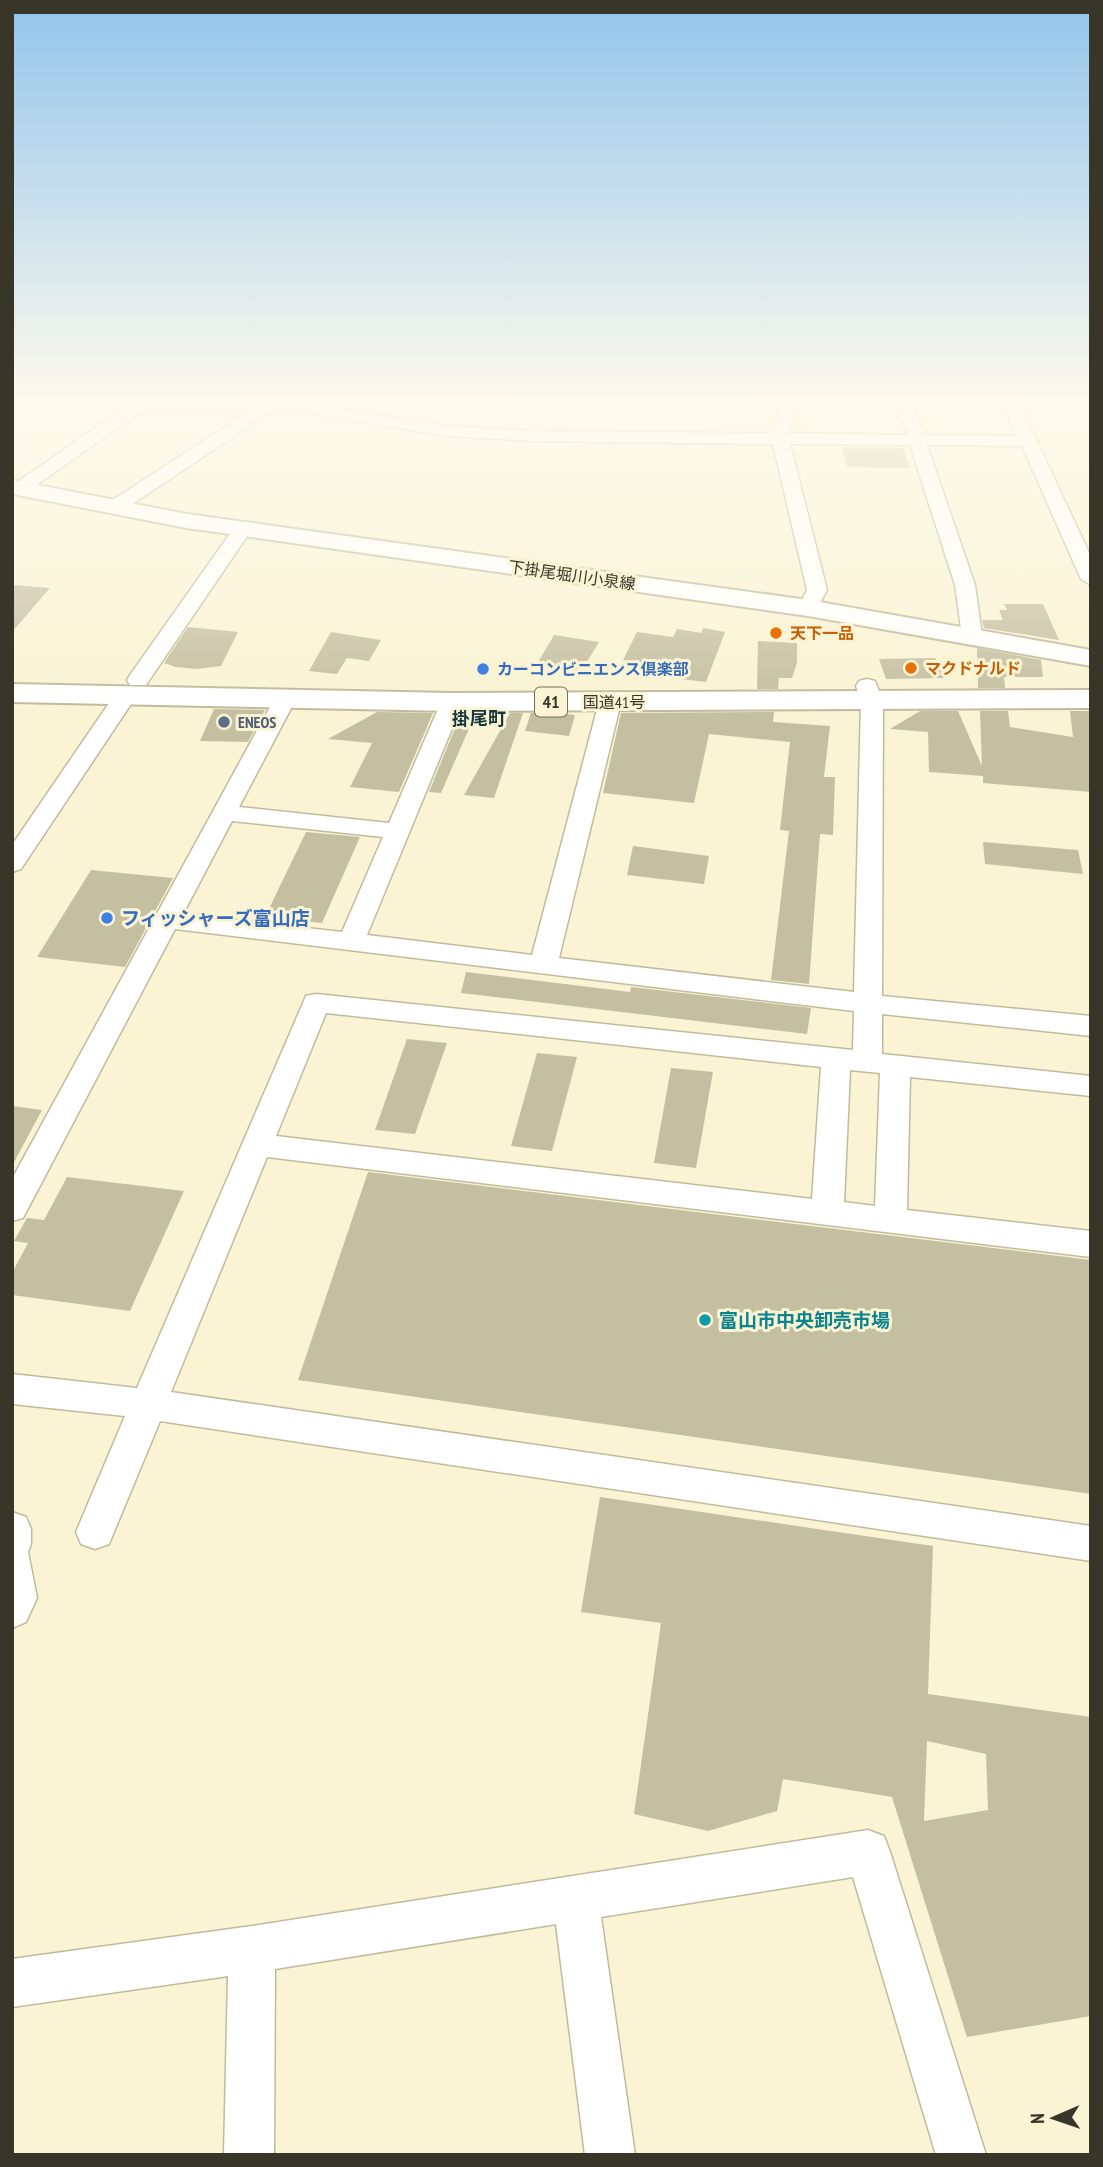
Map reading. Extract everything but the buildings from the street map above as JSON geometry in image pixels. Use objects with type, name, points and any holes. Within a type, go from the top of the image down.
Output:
[{"type":"main road","name":"下掛尾堀川小泉線","points":[[85,502],[243,529],[808,608],[1091,657]]},
{"type":"main road","name":"国道41号","points":[[12,678],[285,699],[452,702],[610,702],[1091,686]]},
{"type":"main road","name":"国道41号","points":[[12,693],[132,687],[456,687],[1091,699]]},
{"type":"street","points":[[115,507],[122,502]]},
{"type":"street","points":[[796,502],[817,590],[808,608]]},
{"type":"street","points":[[938,502],[965,585],[972,636]]},
{"type":"street","points":[[1056,502],[1091,579]]},
{"type":"street","points":[[12,864],[243,529]]},
{"type":"street","points":[[869,694],[869,1003],[881,1063],[891,1220]]},
{"type":"street","points":[[12,1209],[285,699]]},
{"type":"street","points":[[351,942],[452,702]]},
{"type":"street","points":[[543,965],[610,702]]},
{"type":"street","points":[[224,813],[397,831]]},
{"type":"street","points":[[167,920],[869,1003],[1091,1026]]},
{"type":"street","points":[[827,1211],[836,1058]]},
{"type":"street","points":[[881,1063],[1091,1086]]},
{"type":"street","points":[[95,1532],[257,1145],[1091,1244]]},
{"type":"street","points":[[12,1389],[149,1404],[1091,1544]]},
{"type":"street","points":[[12,1529],[12,1544]]},
{"type":"street","points":[[12,1560],[17,1598],[12,1609]]},
{"type":"street","points":[[12,1983],[252,1949],[868,1852],[961,2155]]},
{"type":"street","points":[[576,1899],[610,2155]]},
{"type":"street","points":[[249,2155],[252,1949]]},
{"type":"lane","points":[[257,1145],[316,1003],[881,1063]]},
{"type":"place","name":"天下一品","points":[[776,633]]},
{"type":"place","name":"マクドナルド","points":[[911,668]]},
{"type":"place","name":"カーコンビニエンス倶楽部","points":[[483,669]]},
{"type":"place","name":"ENEOS","points":[[224,722]]},
{"type":"place","name":"フィッシャーズ富山店","points":[[107,918]]},
{"type":"place","name":"富山市中央卸売市場","points":[[705,1320]]},
{"type":"district","name":"掛尾町","points":[[479,719]]}]
